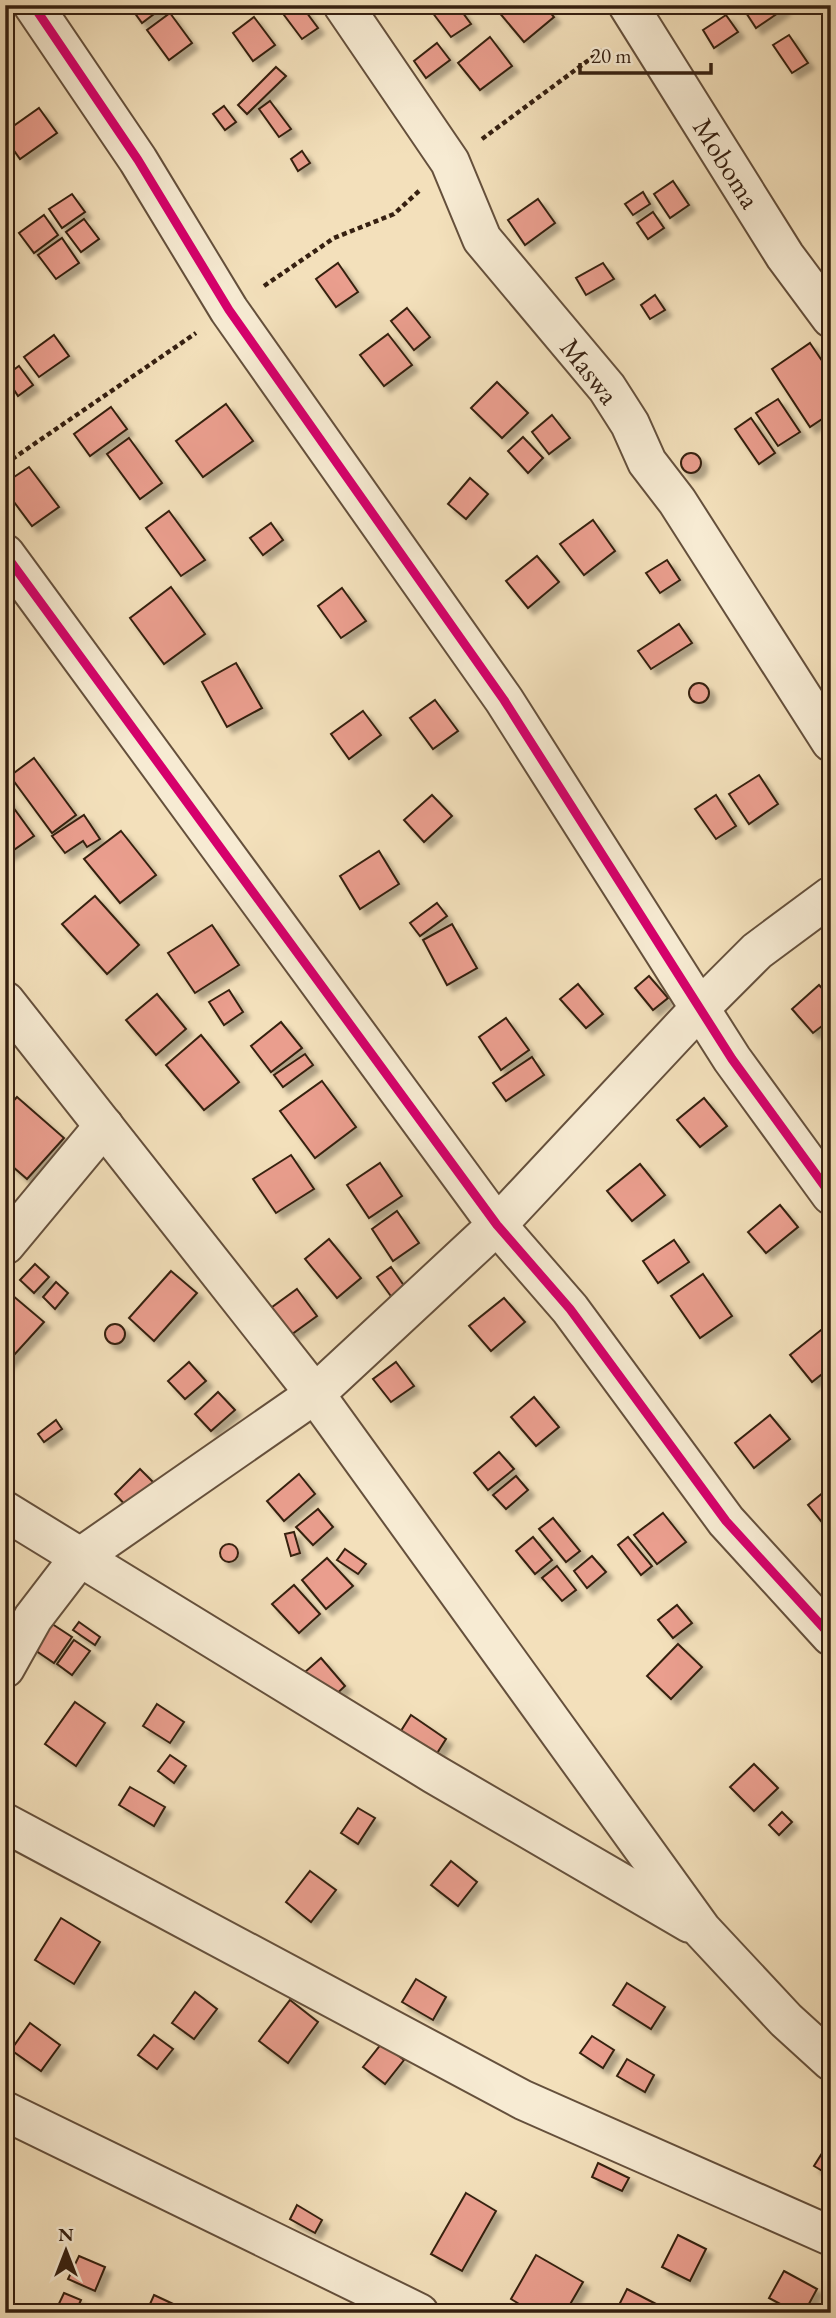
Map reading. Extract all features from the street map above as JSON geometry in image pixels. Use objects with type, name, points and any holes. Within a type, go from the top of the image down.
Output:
[{"type":"street","points":[[33,5],[138,160],[229,310],[503,700],[733,1059],[831,1195]]},
{"type":"street","name":"Maswa","points":[[343,5],[450,162],[482,239],[607,388],[630,424],[647,462],[677,501],[831,742]]},
{"type":"street","name":"Moboma","points":[[634,14],[785,256],[831,318]]},
{"type":"street","points":[[5,555],[497,1225],[570,1309],[726,1521],[831,1636]]},
{"type":"street","points":[[5,1668],[33,1618],[79,1558],[315,1394],[497,1225],[757,950],[831,896]]},
{"type":"street","points":[[5,1001],[315,1394],[702,1930],[786,2021],[831,2061]]},
{"type":"street","points":[[5,1245],[104,1126]]},
{"type":"street","points":[[5,1511],[434,1773],[702,1930]]},
{"type":"street","points":[[5,1823],[523,2100],[831,2236]]},
{"type":"street","points":[[5,2111],[419,2313]]},
{"type":"path","points":[[5,464],[334,238],[394,214],[450,162],[634,14]]},
{"type":"building","points":[[129,5],[166,5],[142,23]]},
{"type":"building","points":[[289,5],[301,5],[318,28],[302,39],[281,11]]},
{"type":"building","points":[[441,5],[457,5],[471,24],[451,37],[432,12]]},
{"type":"building","points":[[505,5],[544,5],[554,17],[524,42],[498,11]]},
{"type":"building","points":[[741,5],[782,5],[784,9],[756,28]]},
{"type":"building","points":[[170,13],[192,43],[169,60],[147,30]]},
{"type":"building","points":[[726,15],[738,32],[714,48],[703,30]]},
{"type":"building","points":[[254,17],[275,45],[253,61],[233,33]]},
{"type":"building","points":[[789,35],[808,63],[792,73],[773,45]]},
{"type":"building","points":[[490,37],[512,66],[480,90],[458,63]]},
{"type":"building","points":[[437,43],[450,60],[426,78],[414,61]]},
{"type":"building","points":[[276,67],[286,76],[247,114],[238,105]]},
{"type":"building","points":[[270,101],[291,129],[279,137],[259,109]]},
{"type":"building","points":[[224,106],[236,122],[225,130],[213,114]]},
{"type":"building","points":[[39,108],[57,133],[20,159],[5,138],[5,132]]},
{"type":"building","points":[[302,151],[310,163],[298,171],[291,159]]},
{"type":"building","points":[[673,181],[689,205],[670,218],[654,194]]},
{"type":"building","points":[[643,192],[650,204],[633,215],[625,204]]},
{"type":"building","points":[[72,194],[85,212],[62,228],[49,209]]},
{"type":"building","points":[[538,199],[555,223],[525,245],[508,220]]},
{"type":"building","points":[[653,212],[664,228],[648,239],[637,223]]},
{"type":"building","points":[[44,215],[58,235],[34,253],[19,233]]},
{"type":"building","points":[[84,219],[99,239],[81,252],[66,232]]},
{"type":"building","points":[[62,238],[79,263],[56,279],[38,255]]},
{"type":"building","points":[[338,263],[358,292],[336,307],[316,279]]},
{"type":"building","points":[[603,263],[614,279],[586,295],[576,278]]},
{"type":"building","points":[[655,295],[665,310],[650,319],[641,305]]},
{"type":"building","points":[[407,308],[430,337],[414,350],[391,321]]},
{"type":"building","points":[[388,334],[412,365],[384,386],[360,355]]},
{"type":"building","points":[[54,335],[69,356],[39,377],[24,357]]},
{"type":"building","points":[[810,343],[831,374],[831,413],[810,427],[772,369]]},
{"type":"building","points":[[19,366],[33,385],[18,396],[5,376]]},
{"type":"building","points":[[497,382],[528,413],[502,438],[471,408]]},
{"type":"building","points":[[778,399],[800,432],[778,446],[756,413]]},
{"type":"building","points":[[226,404],[253,441],[203,477],[176,441]]},
{"type":"building","points":[[111,407],[127,429],[90,456],[74,434]]},
{"type":"building","points":[[552,415],[570,438],[549,454],[532,432]]},
{"type":"building","points":[[751,418],[775,453],[759,464],[735,429]]},
{"type":"building","points":[[523,437],[543,458],[528,473],[508,451]]},
{"type":"building","points":[[129,438],[162,483],[140,499],[107,454]]},
{"type":"building","points":[[691,453],[698,456],[701,463],[698,470],[691,473],[684,470],[681,463],[684,456]]},
{"type":"building","points":[[29,467],[59,507],[32,526],[5,490],[5,483]]},
{"type":"building","points":[[470,478],[488,494],[466,519],[448,504]]},
{"type":"building","points":[[169,511],[205,560],[181,576],[146,528]]},
{"type":"building","points":[[593,520],[615,551],[584,575],[560,544]]},
{"type":"building","points":[[271,523],[283,540],[263,555],[250,538]]},
{"type":"building","points":[[537,556],[559,582],[528,608],[506,581]]},
{"type":"building","points":[[667,560],[680,580],[660,593],[646,573]]},
{"type":"building","points":[[171,587],[205,634],[164,664],[130,618]]},
{"type":"building","points":[[342,588],[366,621],[341,638],[318,606]]},
{"type":"building","points":[[679,624],[692,643],[651,669],[638,651]]},
{"type":"building","points":[[236,663],[262,708],[227,727],[202,682]]},
{"type":"building","points":[[699,683],[706,686],[709,693],[706,700],[699,703],[692,700],[689,693],[692,686]]},
{"type":"building","points":[[435,700],[458,731],[433,749],[410,718]]},
{"type":"building","points":[[363,711],[381,735],[349,759],[331,734]]},
{"type":"building","points":[[34,758],[76,815],[52,833],[10,776]]},
{"type":"building","points":[[759,775],[778,804],[749,824],[729,794]]},
{"type":"building","points":[[432,795],[452,816],[424,842],[404,820]]},
{"type":"building","points":[[716,795],[736,826],[716,839],[695,809]]},
{"type":"building","points":[[5,796],[34,836],[5,856]]},
{"type":"building","points":[[84,815],[100,839],[87,847],[83,841],[65,853],[52,836]]},
{"type":"building","points":[[121,831],[156,875],[120,903],[84,859]]},
{"type":"building","points":[[379,851],[399,884],[360,909],[340,876]]},
{"type":"building","points":[[95,896],[139,945],[107,974],[62,924]]},
{"type":"building","points":[[437,903],[447,916],[420,936],[410,923]]},
{"type":"building","points":[[452,924],[477,968],[447,985],[423,940]]},
{"type":"building","points":[[212,925],[239,965],[195,993],[168,953]]},
{"type":"building","points":[[649,976],[668,998],[653,1010],[635,988]]},
{"type":"building","points":[[578,984],[603,1014],[586,1028],[560,999]]},
{"type":"building","points":[[819,985],[831,998],[831,1019],[813,1033],[792,1009]]},
{"type":"building","points":[[229,990],[243,1012],[224,1025],[209,1002]]},
{"type":"building","points":[[157,994],[186,1029],[156,1055],[126,1020]]},
{"type":"building","points":[[506,1018],[529,1050],[501,1070],[479,1037]]},
{"type":"building","points":[[281,1022],[302,1048],[271,1072],[251,1046]]},
{"type":"building","points":[[201,1035],[239,1082],[204,1110],[166,1065]]},
{"type":"building","points":[[305,1054],[313,1065],[283,1087],[274,1075]]},
{"type":"building","points":[[532,1057],[544,1075],[506,1101],[493,1083]]},
{"type":"building","points":[[322,1081],[356,1127],[315,1158],[280,1111]]},
{"type":"building","points":[[17,1097],[64,1138],[27,1179],[5,1160],[5,1110]]},
{"type":"building","points":[[704,1098],[727,1126],[700,1147],[677,1120]]},
{"type":"building","points":[[291,1155],[314,1189],[276,1213],[253,1179]]},
{"type":"building","points":[[380,1163],[402,1196],[369,1218],[347,1185]]},
{"type":"building","points":[[640,1164],[665,1195],[632,1221],[607,1191]]},
{"type":"building","points":[[780,1205],[798,1227],[766,1253],[748,1232]]},
{"type":"building","points":[[397,1211],[419,1243],[393,1261],[372,1229]]},
{"type":"building","points":[[329,1239],[361,1278],[337,1298],[305,1259]]},
{"type":"building","points":[[674,1240],[689,1262],[658,1283],[643,1261]]},
{"type":"building","points":[[35,1264],[49,1277],[34,1293],[20,1280]]},
{"type":"building","points":[[391,1267],[407,1290],[393,1299],[377,1277]]},
{"type":"building","points":[[171,1271],[197,1293],[154,1341],[129,1318]]},
{"type":"building","points":[[703,1274],[732,1316],[700,1338],[671,1296]]},
{"type":"building","points":[[56,1282],[68,1293],[55,1309],[43,1297]]},
{"type":"building","points":[[297,1289],[317,1316],[288,1337],[268,1310]]},
{"type":"building","points":[[12,1295],[44,1322],[5,1365],[5,1303]]},
{"type":"building","points":[[504,1298],[525,1322],[491,1351],[469,1326]]},
{"type":"building","points":[[831,1322],[831,1367],[812,1382],[790,1355]]},
{"type":"building","points":[[115,1324],[122,1327],[125,1334],[122,1341],[115,1344],[108,1341],[105,1334],[108,1327]]},
{"type":"building","points":[[189,1362],[206,1381],[185,1399],[168,1381]]},
{"type":"building","points":[[396,1362],[414,1386],[391,1402],[373,1379]]},
{"type":"building","points":[[218,1392],[235,1410],[211,1431],[195,1414]]},
{"type":"building","points":[[534,1397],[559,1427],[536,1446],[511,1417]]},
{"type":"building","points":[[770,1415],[790,1439],[754,1468],[735,1443]]},
{"type":"building","points":[[56,1420],[62,1429],[44,1442],[38,1434]]},
{"type":"building","points":[[499,1452],[514,1469],[488,1490],[474,1473]]},
{"type":"building","points":[[140,1469],[156,1485],[130,1510],[115,1494]]},
{"type":"building","points":[[299,1474],[315,1494],[284,1521],[267,1501]]},
{"type":"building","points":[[516,1476],[528,1490],[506,1509],[493,1495]]},
{"type":"building","points":[[831,1486],[831,1521],[825,1526],[808,1505]]},
{"type":"building","points":[[318,1509],[333,1527],[313,1545],[296,1527]]},
{"type":"building","points":[[663,1513],[686,1542],[657,1564],[634,1535]]},
{"type":"building","points":[[553,1518],[580,1551],[566,1562],[539,1529]]},
{"type":"building","points":[[294,1532],[300,1553],[291,1556],[285,1534]]},
{"type":"building","points":[[533,1537],[552,1560],[535,1574],[516,1551]]},
{"type":"building","points":[[628,1537],[652,1566],[641,1575],[618,1545]]},
{"type":"building","points":[[225,1544],[233,1544],[238,1553],[236,1560],[225,1562],[220,1557],[220,1549]]},
{"type":"building","points":[[345,1549],[366,1564],[358,1574],[337,1560]]},
{"type":"building","points":[[592,1556],[606,1572],[587,1588],[574,1571]]},
{"type":"building","points":[[327,1558],[353,1586],[326,1609],[302,1580]]},
{"type":"building","points":[[557,1566],[576,1590],[562,1601],[542,1578]]},
{"type":"building","points":[[294,1585],[320,1614],[299,1633],[272,1604]]},
{"type":"building","points":[[677,1605],[692,1623],[673,1638],[658,1620]]},
{"type":"building","points":[[43,1618],[72,1637],[54,1663],[26,1644]]},
{"type":"building","points":[[79,1622],[100,1637],[95,1645],[73,1630]]},
{"type":"building","points":[[74,1640],[90,1651],[72,1675],[57,1664]]},
{"type":"building","points":[[678,1644],[702,1667],[671,1699],[647,1676]]},
{"type":"building","points":[[321,1658],[345,1686],[330,1700],[305,1672]]},
{"type":"building","points":[[75,1702],[105,1723],[76,1766],[45,1744]]},
{"type":"building","points":[[157,1704],[184,1722],[170,1743],[143,1726]]},
{"type":"building","points":[[411,1715],[446,1739],[434,1758],[399,1734]]},
{"type":"building","points":[[170,1755],[186,1766],[174,1783],[158,1771]]},
{"type":"building","points":[[754,1764],[778,1788],[754,1811],[730,1787]]},
{"type":"building","points":[[130,1787],[165,1807],[154,1826],[119,1805]]},
{"type":"building","points":[[358,1808],[375,1818],[358,1844],[341,1833]]},
{"type":"building","points":[[782,1812],[792,1822],[779,1835],[769,1825]]},
{"type":"building","points":[[451,1861],[477,1882],[458,1906],[431,1885]]},
{"type":"building","points":[[310,1871],[336,1890],[311,1922],[286,1902]]},
{"type":"building","points":[[61,1918],[100,1942],[74,1984],[35,1960]]},
{"type":"building","points":[[416,1979],[446,1997],[433,2020],[402,2002]]},
{"type":"building","points":[[627,1983],[665,2007],[651,2029],[613,2005]]},
{"type":"building","points":[[195,1992],[217,2009],[194,2039],[172,2023]]},
{"type":"building","points":[[290,2000],[318,2022],[288,2063],[259,2041]]},
{"type":"building","points":[[30,2023],[60,2045],[41,2071],[11,2050]]},
{"type":"building","points":[[154,2035],[173,2049],[157,2069],[138,2055]]},
{"type":"building","points":[[592,2036],[614,2050],[603,2068],[580,2053]]},
{"type":"building","points":[[382,2043],[404,2060],[385,2084],[363,2067]]},
{"type":"building","points":[[627,2059],[654,2075],[645,2092],[617,2076]]},
{"type":"building","points":[[831,2139],[831,2176],[814,2166]]},
{"type":"building","points":[[598,2163],[629,2178],[622,2191],[592,2177]]},
{"type":"building","points":[[466,2193],[496,2211],[462,2271],[431,2254]]},
{"type":"building","points":[[297,2205],[322,2220],[315,2233],[290,2219]]},
{"type":"building","points":[[678,2235],[706,2249],[690,2281],[662,2267]]},
{"type":"building","points":[[536,2255],[583,2282],[565,2313],[534,2313],[511,2299]]},
{"type":"building","points":[[79,2256],[105,2267],[95,2291],[68,2279]]},
{"type":"building","points":[[784,2271],[817,2289],[804,2313],[797,2313],[769,2298]]},
{"type":"building","points":[[627,2289],[660,2306],[656,2313],[624,2313],[617,2309]]},
{"type":"building","points":[[64,2293],[81,2300],[75,2313],[56,2310]]},
{"type":"building","points":[[154,2295],[186,2310],[184,2313],[146,2313]]},
{"type":"cycle path","points":[[33,5],[138,160],[229,310],[504,700],[732,1059],[831,1195]]},
{"type":"cycle path","points":[[5,554],[497,1225],[570,1309],[726,1521],[831,1636]]}]
